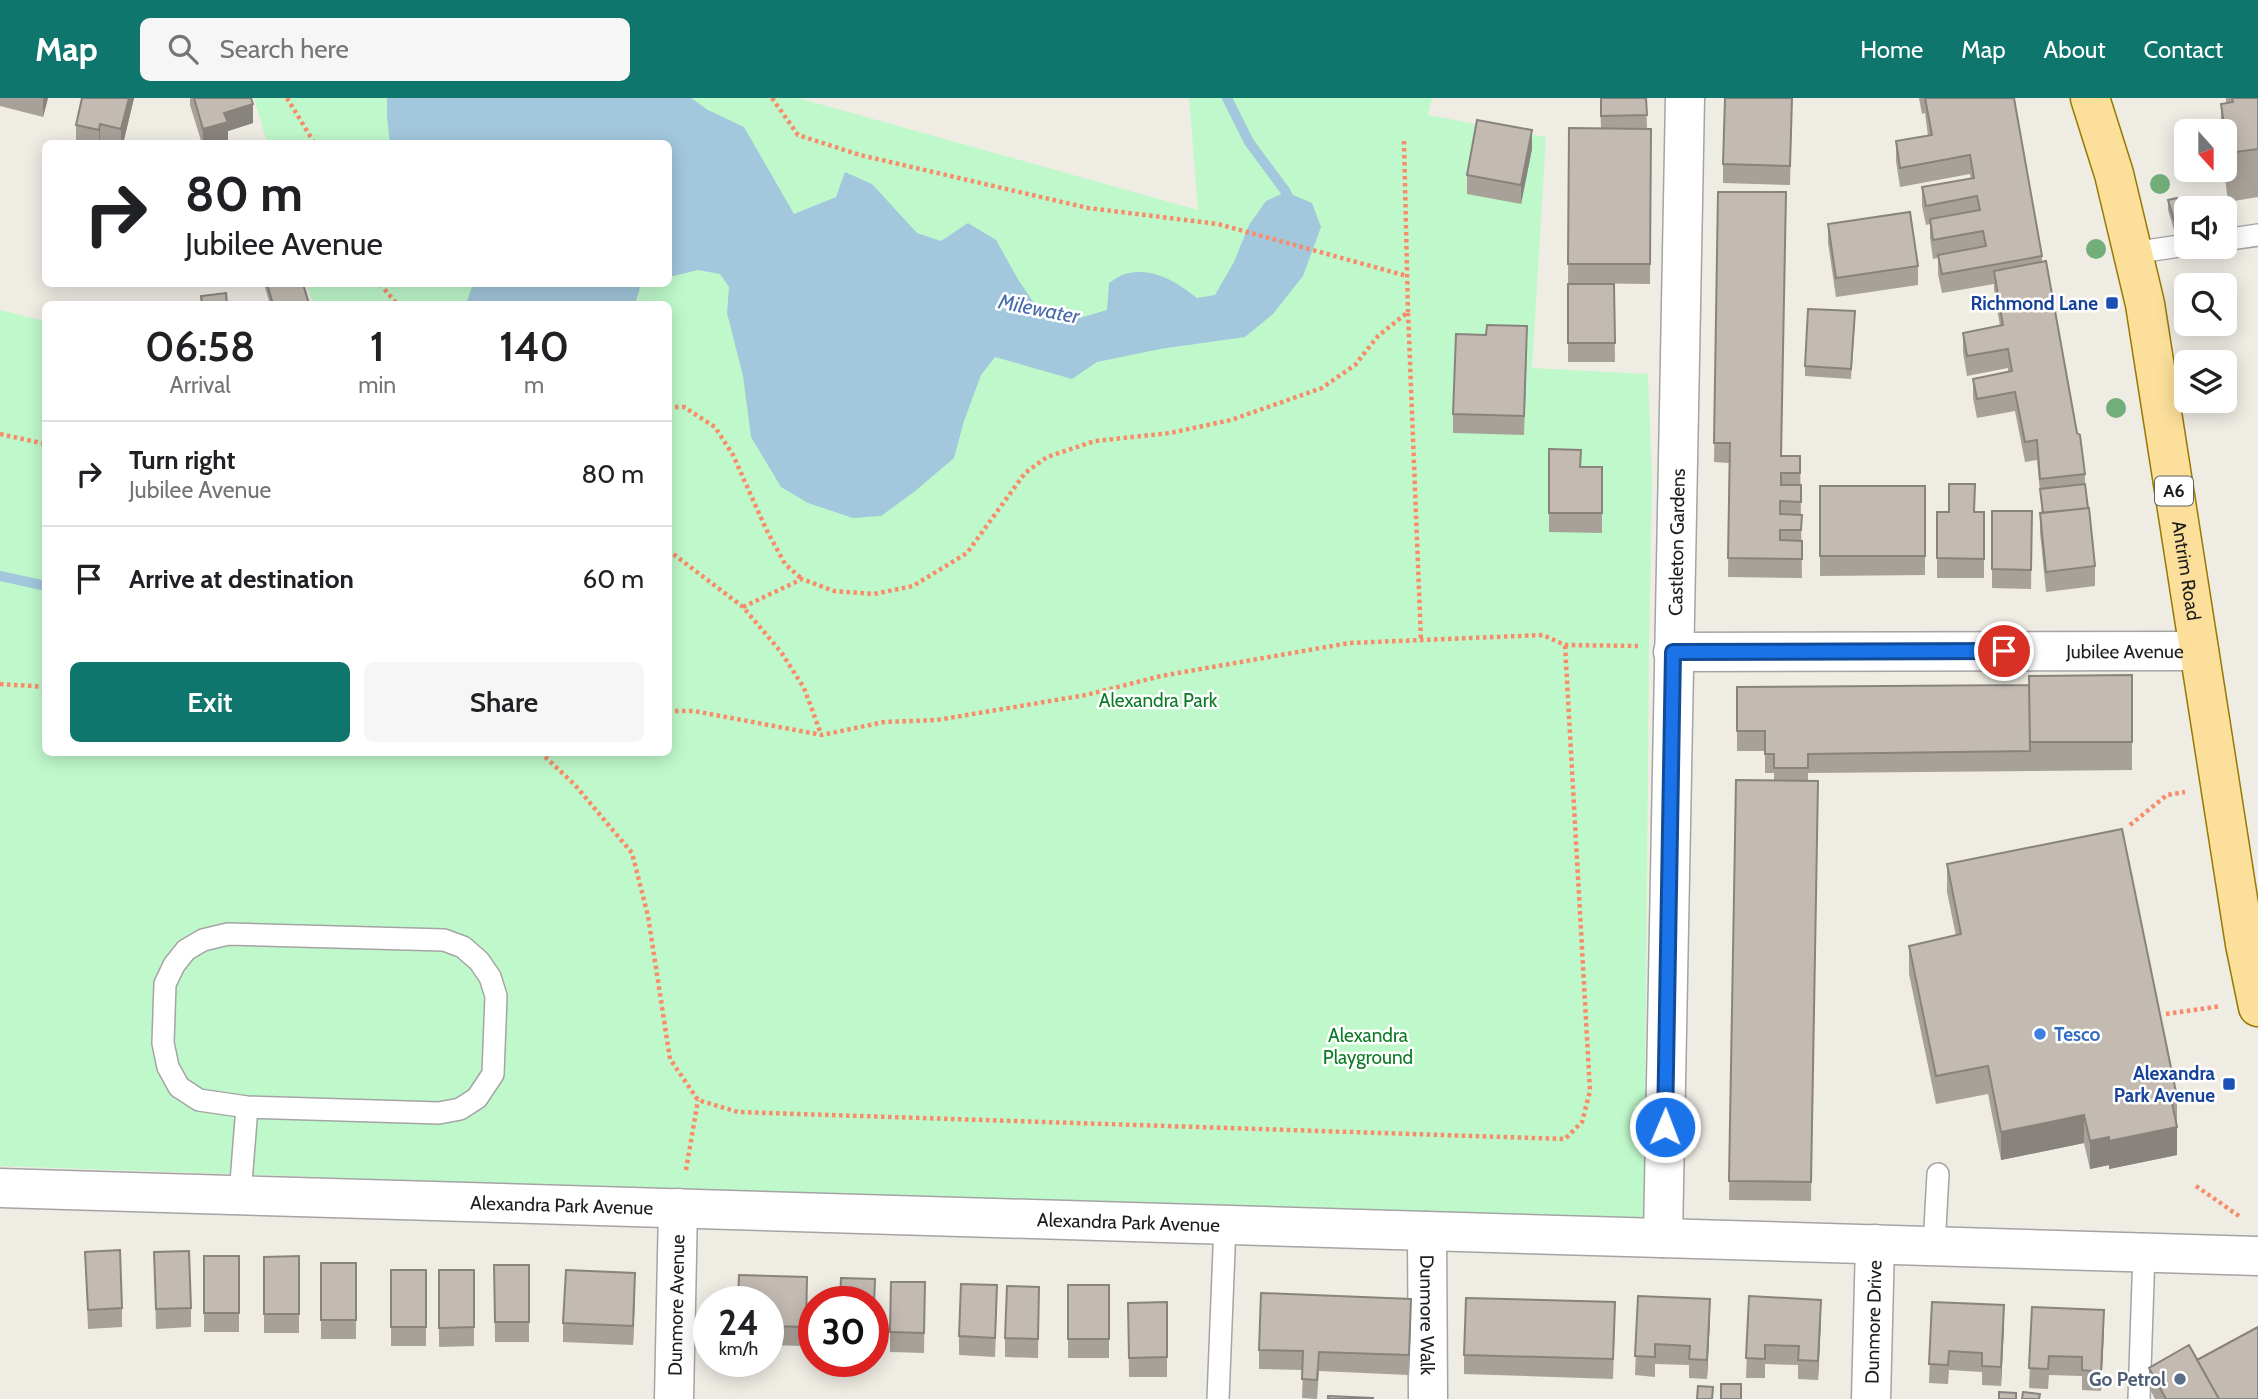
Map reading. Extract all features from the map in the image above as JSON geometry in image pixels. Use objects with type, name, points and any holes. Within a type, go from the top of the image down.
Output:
[{"type":"main road","name":"Antrim Road","points":[[2090,98],[2114,174],[2145,304],[2221,787],[2252,943],[2257,1004]]},
{"type":"street","name":"Castleton Gardens","points":[[1664,1238],[1685,98]]},
{"type":"street","name":"Jubilee Avenue","points":[[1673,652],[2199,650]]},
{"type":"street","name":"Alexandra Park Avenue","points":[[0,1188],[2258,1256]]},
{"type":"street","name":"Dunmore Avenue","points":[[674,1399],[678,1208]]},
{"type":"street","name":"Dunmore Walk","points":[[1427,1231],[1428,1399]]},
{"type":"street","name":"Dunmore Drive","points":[[1871,1399],[1875,1244]]},
{"type":"lane","points":[[2237,238],[2258,235]]},
{"type":"lane","points":[[2133,253],[2174,247]]},
{"type":"lane","points":[[229,934],[444,940],[463,947],[479,961],[490,977],[496,996],[493,1074],[477,1098],[460,1109],[439,1113],[247,1108],[199,1100],[178,1087],[168,1067],[163,1043],[165,984],[174,965],[186,950],[203,940],[229,934]]},
{"type":"lane","points":[[240,1195],[247,1108]]},
{"type":"lane","points":[[1934,1246],[1938,1174]]},
{"type":"lane","points":[[1218,1399],[1225,1225]]},
{"type":"lane","points":[[2139,1399],[2144,1252]]},
{"type":"path","points":[[287,98],[313,140]]},
{"type":"path","points":[[772,98],[798,135],[860,155],[1087,208],[1217,224],[1407,276]]},
{"type":"path","points":[[1405,141],[1408,312],[1421,641]]},
{"type":"path","points":[[383,287],[394,301]]},
{"type":"path","points":[[672,407],[684,407],[715,427],[733,455],[785,564],[802,579],[834,591],[874,594],[913,586],[967,553],[1025,473],[1046,457],[1096,441],[1170,433],[1231,419],[1322,388],[1355,365],[1378,336],[1408,312]]},
{"type":"path","points":[[0,435],[42,443]]},
{"type":"path","points":[[672,553],[743,607],[781,652],[804,688],[821,735]]},
{"type":"path","points":[[743,607],[802,579]]},
{"type":"path","points":[[672,711],[694,711],[821,735],[884,722],[937,720],[1086,695],[1161,676],[1349,643],[1543,635],[1566,645],[1623,645],[1673,652]]},
{"type":"path","points":[[544,756],[575,785],[632,853],[648,916],[670,1059],[698,1100],[737,1112],[1565,1139],[1582,1122],[1590,1091],[1566,645]]},
{"type":"path","points":[[0,684],[42,687]]},
{"type":"path","points":[[2130,825],[2167,794],[2221,787]]},
{"type":"path","points":[[2166,1014],[2257,1004]]},
{"type":"path","points":[[678,1208],[698,1100]]},
{"type":"green space","name":"Alexandra Park","points":[[254,98],[798,98],[1198,210],[1189,98],[1432,98],[1428,115],[1546,137],[1532,368],[1648,374],[1652,479],[1644,1223],[0,1166],[0,310],[42,320],[42,756],[672,756],[672,301],[312,301],[308,287],[672,287],[672,140],[266,140]]},
{"type":"water","points":[[387,98],[691,98],[708,110],[744,127],[794,214],[836,197],[845,172],[872,184],[917,233],[941,241],[968,223],[996,240],[1041,313],[1076,319],[1107,310],[1109,283],[1129,273],[1157,275],[1174,282],[1197,298],[1215,295],[1234,262],[1249,225],[1266,201],[1286,192],[1312,203],[1321,227],[1303,276],[1273,314],[1245,337],[1160,349],[1097,362],[1072,379],[995,357],[981,375],[954,458],[881,516],[853,518],[808,503],[781,487],[751,437],[743,376],[727,313],[729,287],[720,274],[698,270],[672,276],[672,140],[390,140]]},
{"type":"water","points":[[472,287],[640,287],[636,301],[467,301]]},
{"type":"building","points":[[82,98],[129,98],[121,129],[100,124],[99,130],[76,125]]},
{"type":"building","points":[[194,98],[251,98],[253,104],[224,113],[228,122],[203,129]]},
{"type":"building","points":[[1601,98],[1646,98],[1647,115],[1601,116]]},
{"type":"building","points":[[1725,98],[1792,98],[1790,166],[1723,164]]},
{"type":"building","points":[[1925,98],[2014,98],[2042,256],[1942,274],[1938,255],[1986,246],[1983,231],[1933,240],[1930,219],[1980,210],[1977,196],[1926,206],[1922,187],[1974,178],[1970,155],[1900,168],[1896,141],[1932,135]]},
{"type":"building","points":[[2232,98],[2258,98],[2258,149],[2237,152],[2237,119],[2223,119],[2221,104],[2233,102]]},
{"type":"building","points":[[1477,120],[1532,130],[1521,185],[1467,175]]},
{"type":"building","points":[[1569,128],[1651,129],[1650,264],[1568,264]]},
{"type":"building","points":[[1718,192],[1786,192],[1781,456],[1800,456],[1800,473],[1781,473],[1781,485],[1801,485],[1801,502],[1780,501],[1780,514],[1802,515],[1801,530],[1780,530],[1780,540],[1802,541],[1802,559],[1728,558],[1730,443],[1714,443]]},
{"type":"building","points":[[2174,199],[2174,220],[2168,200]]},
{"type":"building","points":[[1910,212],[1918,266],[1836,278],[1828,224]]},
{"type":"building","points":[[2046,261],[2077,433],[2080,435],[2085,474],[2040,479],[2037,440],[2025,442],[2015,392],[1977,399],[1973,379],[2012,371],[2008,349],[1967,356],[1963,333],[2003,325],[1994,271]]},
{"type":"building","points":[[1568,284],[1614,284],[1615,343],[1568,343]]},
{"type":"building","points":[[268,287],[304,287],[308,301],[272,301]]},
{"type":"building","points":[[226,293],[227,301],[202,301],[201,296]]},
{"type":"building","points":[[1808,309],[1855,311],[1851,369],[1805,366]]},
{"type":"building","points":[[1487,325],[1527,326],[1524,416],[1453,414],[1456,334],[1486,335]]},
{"type":"building","points":[[1549,449],[1581,450],[1580,467],[1602,467],[1602,513],[1549,513]]},
{"type":"building","points":[[1949,484],[1975,484],[1974,512],[1984,512],[1984,559],[1937,558],[1937,512],[1949,512]]},
{"type":"building","points":[[2085,484],[2088,508],[2043,513],[2040,489]]},
{"type":"building","points":[[1820,486],[1925,486],[1925,556],[1820,556]]},
{"type":"building","points":[[2089,508],[2095,566],[2046,572],[2040,513]]},
{"type":"building","points":[[1992,511],[2032,511],[2031,570],[1992,569]]},
{"type":"building","points":[[2132,675],[2132,742],[2030,742],[2029,676]]},
{"type":"building","points":[[2029,685],[2030,751],[1808,754],[1808,768],[1774,768],[1774,754],[1765,754],[1765,731],[1737,731],[1737,687]]},
{"type":"building","points":[[1736,780],[1818,781],[1811,1182],[1729,1181]]},
{"type":"building","name":"Tesco","points":[[2122,829],[2177,1097],[2171,1098],[2177,1127],[2109,1141],[2109,1137],[2090,1141],[2084,1115],[2001,1132],[1988,1066],[1936,1076],[1909,946],[1961,934],[1947,864]]},
{"type":"building","points":[[120,1250],[122,1308],[88,1310],[85,1252]]},
{"type":"building","points":[[189,1251],[191,1308],[156,1309],[154,1252]]},
{"type":"building","points":[[204,1256],[239,1256],[239,1313],[204,1313]]},
{"type":"building","points":[[299,1256],[299,1314],[264,1314],[264,1257]]},
{"type":"building","points":[[321,1263],[356,1263],[356,1320],[321,1320]]},
{"type":"building","points":[[494,1265],[529,1265],[529,1322],[495,1322]]},
{"type":"building","points":[[391,1270],[426,1270],[426,1327],[391,1327]]},
{"type":"building","points":[[439,1270],[474,1270],[474,1327],[439,1328]]},
{"type":"building","points":[[566,1270],[635,1273],[633,1326],[563,1323]]},
{"type":"building","points":[[739,1275],[807,1277],[807,1286],[798,1286],[798,1327],[784,1326],[784,1286],[739,1286]]},
{"type":"building","points":[[841,1278],[875,1279],[875,1286],[841,1286]]},
{"type":"building","points":[[891,1282],[925,1282],[924,1333],[890,1332]]},
{"type":"building","points":[[961,1284],[997,1285],[995,1338],[959,1336]]},
{"type":"building","points":[[1068,1285],[1109,1285],[1109,1339],[1068,1339]]},
{"type":"building","points":[[1007,1286],[1039,1287],[1038,1339],[1005,1338]]},
{"type":"building","points":[[1261,1293],[1411,1299],[1409,1355],[1319,1352],[1317,1380],[1302,1379],[1303,1351],[1259,1350]]},
{"type":"building","points":[[1638,1296],[1710,1299],[1707,1360],[1689,1359],[1690,1346],[1655,1344],[1655,1357],[1635,1356]]},
{"type":"building","points":[[1749,1296],[1821,1300],[1818,1361],[1798,1360],[1799,1346],[1765,1345],[1765,1359],[1746,1358]]},
{"type":"building","points":[[1466,1298],[1615,1302],[1613,1359],[1464,1355]]},
{"type":"building","points":[[1167,1302],[1167,1357],[1129,1358],[1128,1303]]},
{"type":"building","points":[[1932,1302],[2004,1305],[2001,1367],[1982,1366],[1982,1353],[1949,1351],[1948,1365],[1929,1364]]},
{"type":"building","points":[[2032,1307],[2104,1310],[2101,1372],[2082,1370],[2082,1357],[2049,1356],[2048,1369],[2029,1368]]},
{"type":"building","points":[[2258,1327],[2258,1399],[2219,1399],[2197,1360]]},
{"type":"building","points":[[2189,1345],[2219,1399],[2166,1399],[2149,1368]]},
{"type":"building","points":[[1721,1384],[1741,1384],[1741,1399],[1721,1399]]},
{"type":"building","points":[[1698,1386],[1713,1387],[1712,1399],[1697,1399]]},
{"type":"building","points":[[1999,1392],[2016,1393],[2016,1399],[1999,1399]]},
{"type":"building","points":[[2023,1392],[2040,1394],[2039,1399],[2022,1399]]},
{"type":"building","points":[[1328,1396],[1373,1398],[1373,1399],[1328,1399]]},
{"type":"waterway","name":"Milewater","points":[[1227,98],[1249,142],[1286,192],[1290,203]]},
{"type":"waterway","name":"Milewater","points":[[0,576],[42,585]]},
{"type":"place","name":"Richmond Lane","points":[[2112,303]]},
{"type":"place","name":"Tesco","points":[[2040,1034]]},
{"type":"place","name":"Alexandra Park Avenue","points":[[2229,1084]]},
{"type":"place","name":"Go Petrol","points":[[2180,1379]]},
{"type":"route","points":[[1665,1127],[1673,652],[2004,651]]},
{"type":"park label","name":"Alexandra Playground","points":[[1368,1046]]}]
